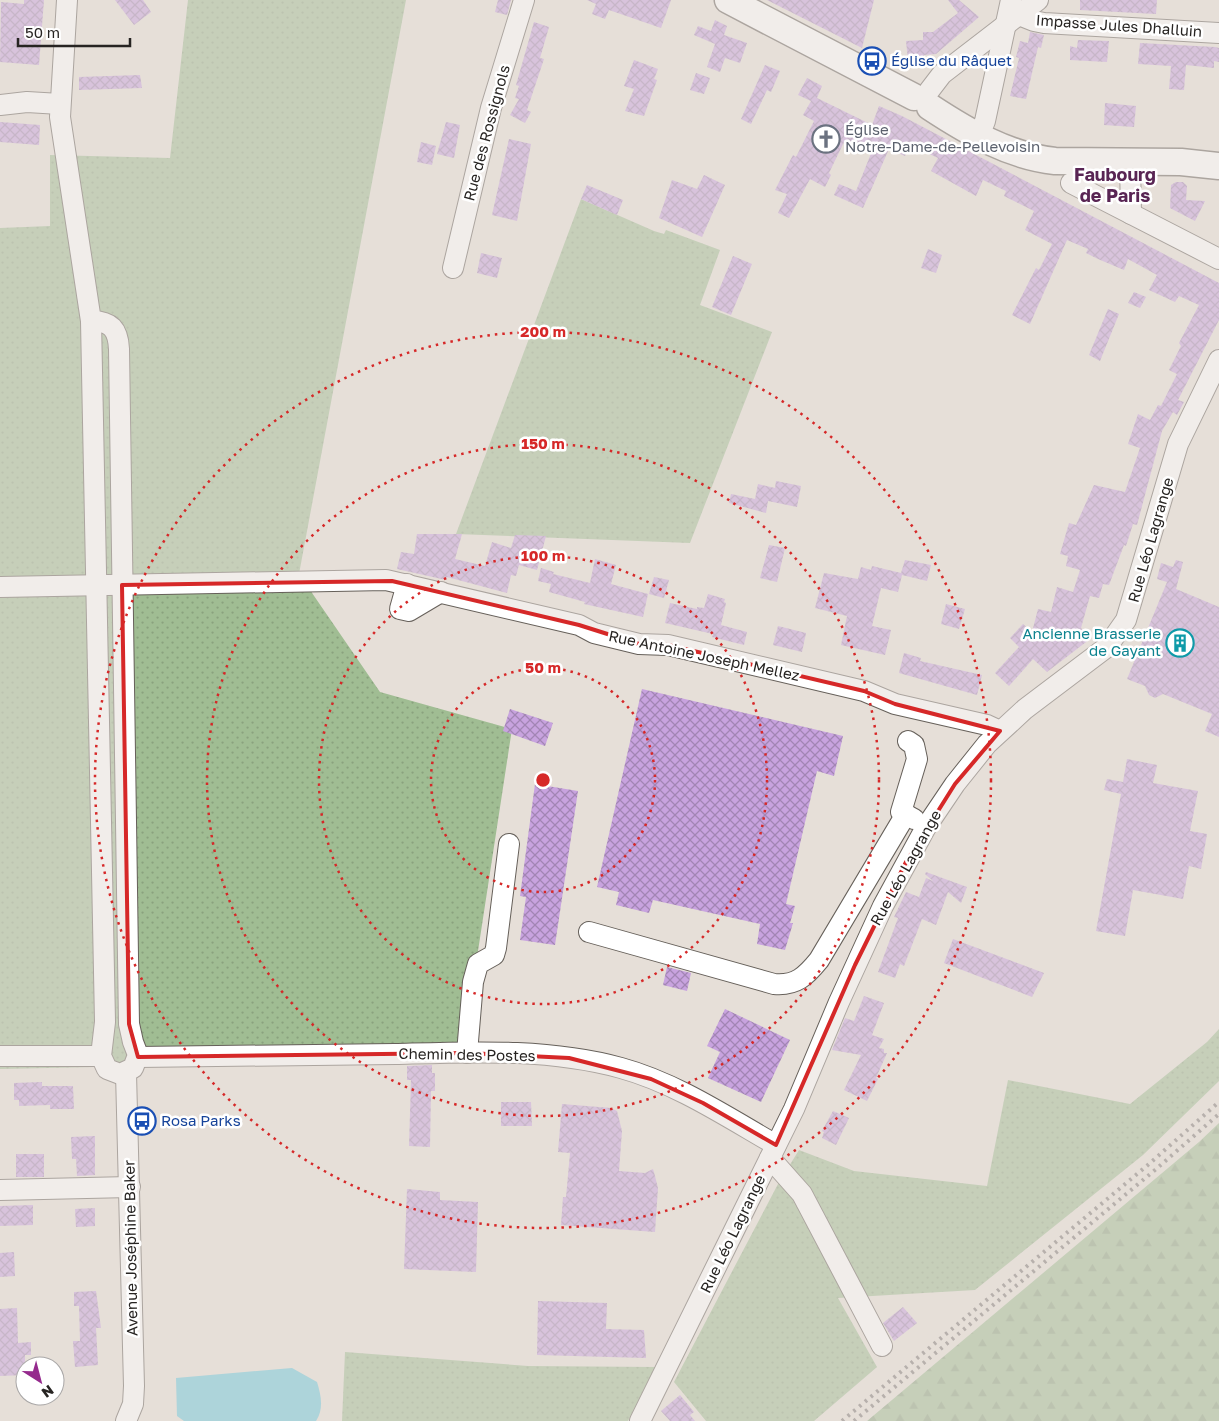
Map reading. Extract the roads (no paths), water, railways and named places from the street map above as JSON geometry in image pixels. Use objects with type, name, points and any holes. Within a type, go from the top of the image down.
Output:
[{"type":"main road","points":[[728,0],[924,98],[979,136],[1016,152],[1045,160],[1181,162],[1219,166]]},
{"type":"street","points":[[67,0],[60,104],[61,123],[90,321],[103,1064],[109,1071],[118,1074],[132,1057]]},
{"type":"street","name":"Rue des Rossignols","points":[[453,268],[491,108],[524,0]]},
{"type":"street","points":[[924,98],[939,76],[1012,14],[1038,0]]},
{"type":"street","points":[[979,136],[985,121],[1012,14]]},
{"type":"street","name":"Impasse Jules Dhalluin","points":[[1012,14],[1044,23],[1219,33]]},
{"type":"street","points":[[0,105],[27,102],[60,104]]},
{"type":"street","points":[[1130,161],[1131,214]]},
{"type":"street","points":[[1071,183],[1219,259]]},
{"type":"street","name":"Avenue Joséphine Baker","points":[[90,321],[105,322],[112,325],[116,330],[119,344],[129,1024],[132,1057],[130,1187],[134,1386],[132,1408],[126,1421]]},
{"type":"street","name":"Rue Léo Lagrange","points":[[640,1421],[773,1152],[804,1086],[855,965],[890,891],[926,827],[966,769],[1000,731],[1099,653],[1120,630],[1130,611],[1178,444],[1219,360]]},
{"type":"street","name":"Rue Antoine Joseph Mellez","points":[[0,587],[380,580],[407,584],[579,625],[594,633],[639,644],[668,646],[864,691],[895,704],[986,725],[1000,731]]},
{"type":"street","points":[[908,741],[914,745],[916,759],[901,812],[926,827]]},
{"type":"street","points":[[589,932],[774,984],[785,985],[804,979],[819,960],[906,814]]},
{"type":"street","points":[[468,1052],[473,982],[478,964],[494,955],[496,948],[509,844]]},
{"type":"street","name":"Chemin des Postes","points":[[102,1051],[117,1037],[132,1057],[468,1052],[555,1056],[621,1068],[651,1079],[703,1103],[773,1152],[802,1194],[882,1346]]},
{"type":"street","points":[[0,1056],[102,1051]]},
{"type":"street","points":[[0,1190],[130,1187]]},
{"type":"water","points":[[292,1368],[317,1382],[321,1397],[321,1407],[316,1421],[184,1421],[177,1416],[176,1378]]},
{"type":"railway","points":[[842,1421],[1149,1164],[1219,1102]]},
{"type":"railway","points":[[854,1421],[1155,1170],[1219,1114]]},
{"type":"place","name":"Église du Râquet","points":[[872,61]]},
{"type":"place","name":"Église Notre-Dame-de-Pellevoisin","points":[[826,139]]},
{"type":"place","name":"Ancienne Brasserie de Gayant","points":[[1180,643]]},
{"type":"place","name":"Rosa Parks","points":[[142,1121]]},
{"type":"district","name":"Faubourg de Paris","points":[[1115,185]]}]
